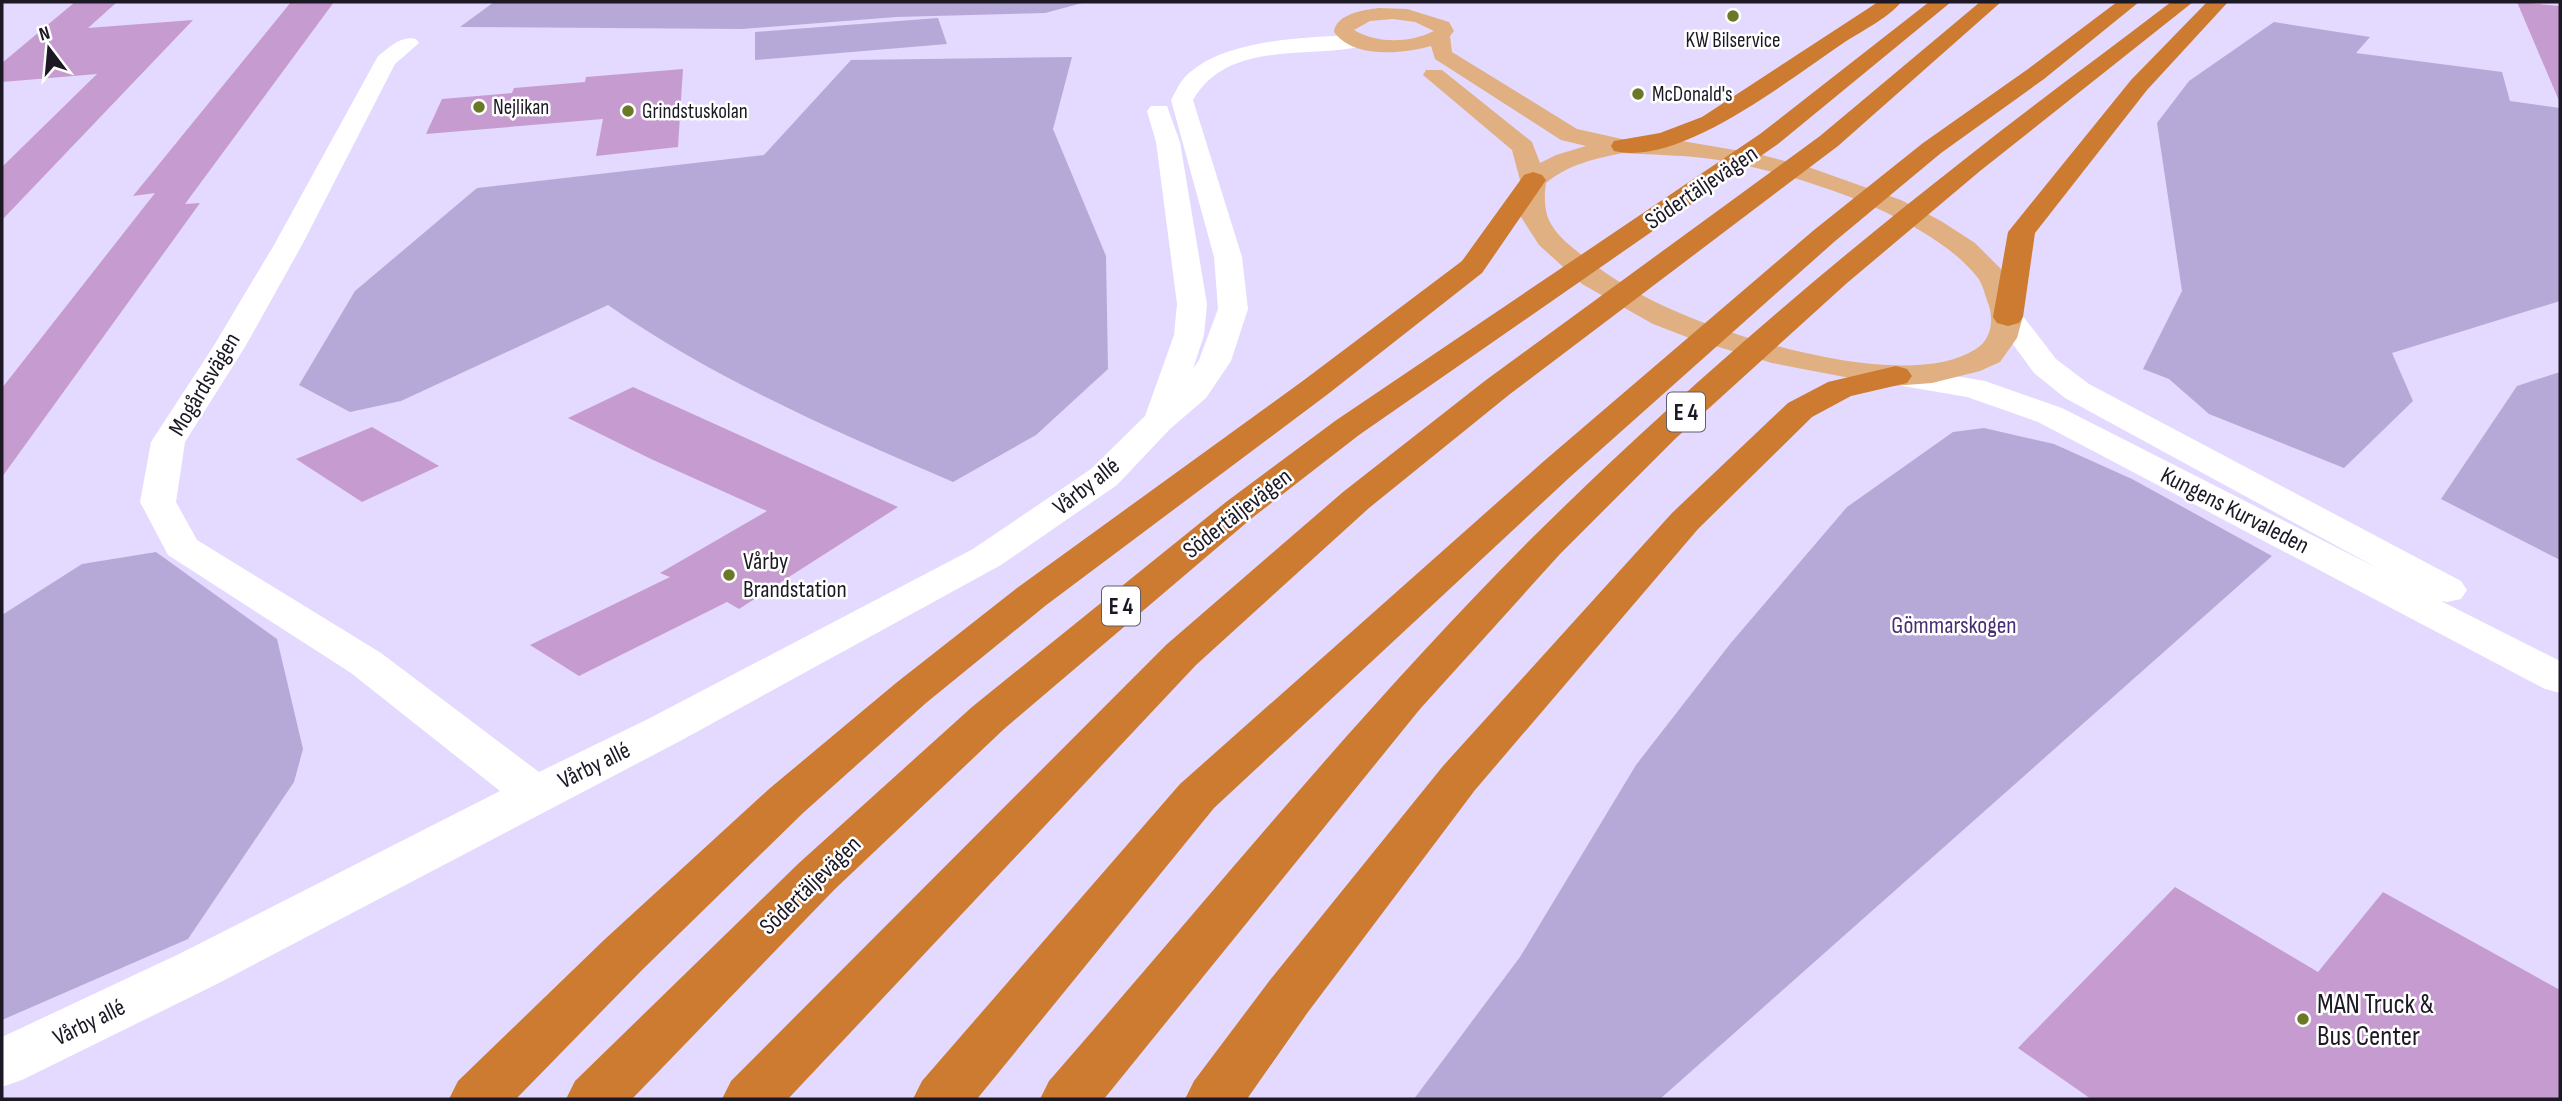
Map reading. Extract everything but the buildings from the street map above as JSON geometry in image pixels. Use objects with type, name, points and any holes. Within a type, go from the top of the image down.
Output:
[{"type":"highway","points":[[1623,146],[1665,140],[1710,121],[1891,2]]},
{"type":"highway","name":"Södertäljevägen","points":[[595,1099],[817,876],[988,718],[1239,510],[1347,428],[1769,139],[1941,2]]},
{"type":"highway","points":[[751,1099],[1181,655],[1346,509],[1499,387],[1829,141],[1992,2]]},
{"type":"highway","points":[[942,1099],[1207,787],[1547,478],[1824,236],[1932,148],[2036,74],[2129,2]]},
{"type":"highway","name":"E 4","points":[[1069,1099],[1196,950],[1402,699],[1619,474],[1735,367],[1880,241],[1979,160],[2183,2]]},
{"type":"highway","points":[[2008,317],[2022,232],[2139,85],[2218,2]]},
{"type":"highway","points":[[478,1099],[623,955],[786,801],[911,693],[1031,597],[1472,267],[1533,180]]},
{"type":"highway","points":[[1214,1099],[1289,996],[1459,778],[1685,521],[1800,410],[1840,389],[1896,376]]},
{"type":"main road","points":[[1353,2],[1354,9],[1344,32],[1350,37],[1413,58],[1523,147],[1533,180],[1531,203],[1537,223],[1548,240],[1592,280],[1628,300],[1679,323],[1734,342],[1824,366],[1896,376],[1951,369],[1990,354],[2001,340],[2008,317],[1991,275],[1951,239],[1902,210],[1821,179],[1733,157],[1683,148],[1623,146],[1569,135],[1442,55],[1440,36]]},
{"type":"main road","points":[[1369,43],[1414,44],[1440,36],[1444,31],[1442,26],[1383,2]]},
{"type":"main road","points":[[1346,24],[1380,15],[1420,18]]},
{"type":"main road","points":[[1533,180],[1551,165],[1574,155],[1623,146]]},
{"type":"street","name":"Vårby allé","points":[[1158,422],[1189,335],[1192,304],[1168,142],[1156,98],[1186,65],[1257,41],[1346,24]]},
{"type":"street","name":"Mogårdsvägen","points":[[408,43],[386,61],[288,245],[229,347],[168,442],[158,502],[182,547],[366,663],[536,794]]},
{"type":"street","name":"Vårby allé","points":[[2,1063],[198,969],[666,729],[987,556],[1104,477],[1158,422],[1194,391],[1215,361],[1233,309],[1228,257],[1185,114],[1182,100],[1185,91],[1200,74],[1252,52],[1294,46],[1369,43]]},
{"type":"street","name":"Kungens Kurvaleden","points":[[2008,317],[2045,366],[2077,391],[2560,650]]},
{"type":"street","name":"Kungens Kurvaleden","points":[[1896,376],[1973,388],[2050,415],[2560,680]]},
{"type":"green space","points":[[494,2],[1086,2],[1045,13],[896,17],[742,29],[460,27]]},
{"type":"green space","points":[[938,18],[947,44],[755,60],[755,32]]},
{"type":"green space","points":[[2274,22],[2370,37],[2356,53],[2502,72],[2510,101],[2560,108],[2560,301],[2392,353],[2413,401],[2344,468],[2209,414],[2169,379],[2143,369],[2182,291],[2157,123],[2189,81]]},
{"type":"green space","points":[[1072,57],[1053,129],[1106,256],[1108,369],[1036,435],[953,482],[819,423],[732,380],[648,332],[608,305],[401,401],[350,412],[299,385],[355,291],[477,188],[764,155],[851,60]]},
{"type":"green space","points":[[2560,372],[2560,560],[2441,499],[2517,386]]},
{"type":"green space","name":"Gömmarskogen","points":[[1984,428],[2054,444],[2132,479],[2272,556],[1660,1099],[1414,1099],[1520,957],[1636,765],[1730,644],[1847,507],[1953,432]]},
{"type":"green space","points":[[156,552],[277,639],[303,749],[294,782],[188,939],[2,1020],[2,615],[82,564]]},
{"type":"place","name":"KW Bilservice","points":[[1733,16]]},
{"type":"place","name":"McDonald's","points":[[1638,94]]},
{"type":"place","name":"Nejlikan","points":[[479,107]]},
{"type":"place","name":"Grindstuskolan","points":[[628,111]]},
{"type":"place","name":"Vårby Brandstation","points":[[729,575]]},
{"type":"place","name":"MAN Truck & Bus Center","points":[[2303,1019]]}]
